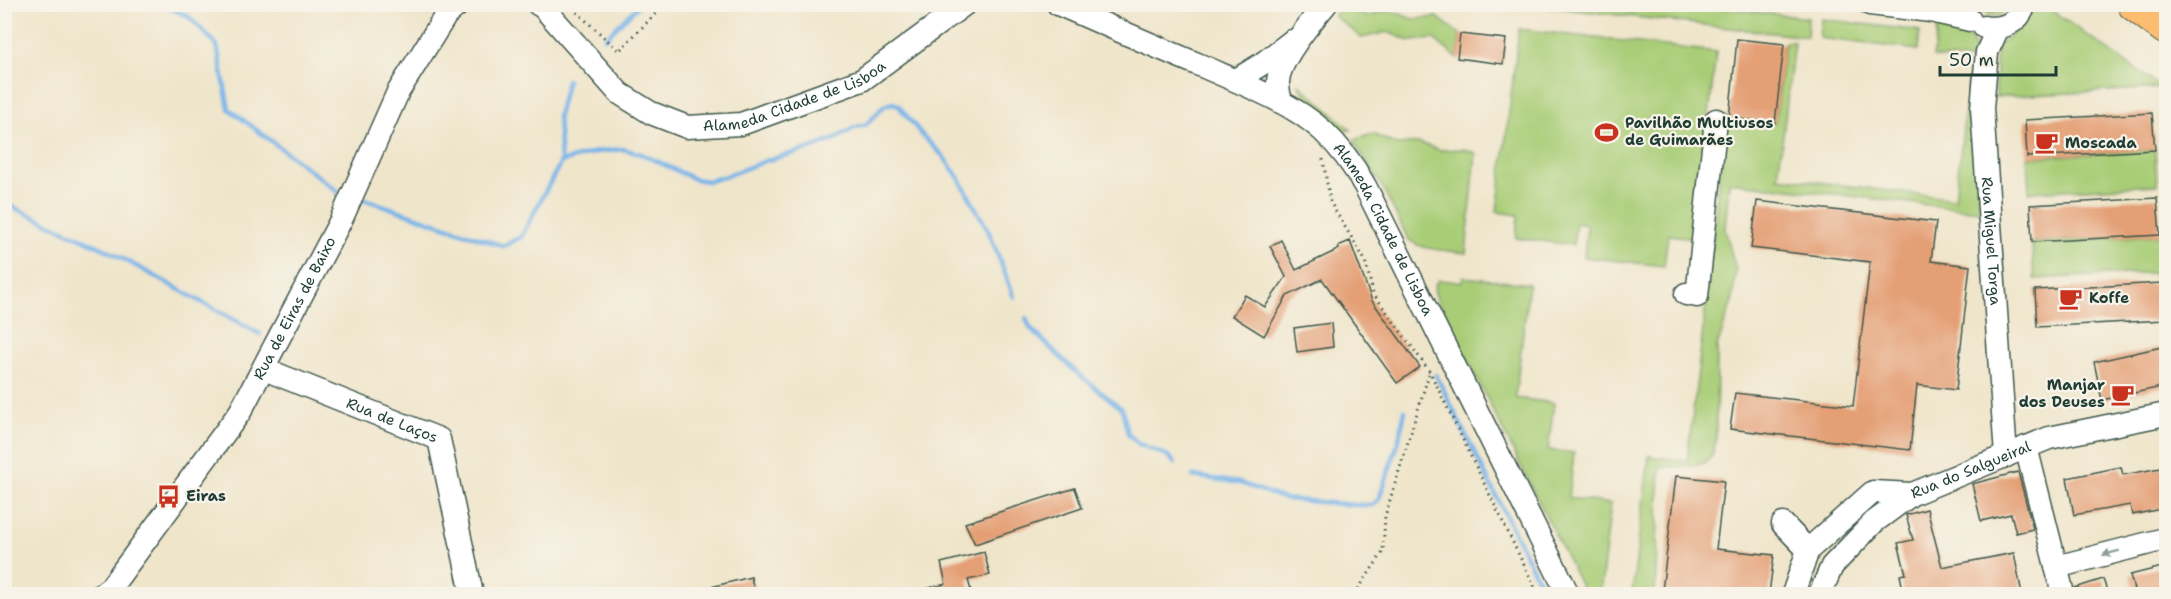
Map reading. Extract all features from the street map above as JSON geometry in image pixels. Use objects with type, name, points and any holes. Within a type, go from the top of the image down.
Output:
[{"type":"highway","points":[[2134,4],[2166,28]]},
{"type":"highway","points":[[2160,4],[2166,9]]},
{"type":"street","name":"Rua de Eiras de Baixo","points":[[102,594],[111,587],[240,412],[341,220],[398,92],[446,15],[459,4]]},
{"type":"street","name":"Alameda Cidade de Lisboa","points":[[541,5],[619,93],[651,113],[687,127],[741,124],[862,81],[965,4]]},
{"type":"street","name":"Alameda Cidade de Lisboa","points":[[1058,4],[1281,102],[1318,127],[1354,166],[1568,594]]},
{"type":"street","points":[[1281,102],[1278,84],[1280,71],[1303,33],[1326,4]]},
{"type":"street","points":[[1870,4],[1941,8],[1969,16],[1987,28],[2009,25],[2018,17],[2025,4]]},
{"type":"street","points":[[1969,16],[1987,52]]},
{"type":"street","name":"Rua Miguel Torga","points":[[1998,28],[1987,52],[1982,108],[2016,451],[2063,594]]},
{"type":"street","points":[[1236,81],[1303,33]]},
{"type":"street","points":[[1686,294],[1697,296],[1716,120]]},
{"type":"street","name":"Rua de Laços","points":[[264,369],[439,439],[472,594]]},
{"type":"street","name":"Rua do Salgueiral","points":[[1820,594],[1832,566],[1874,522],[1912,494],[2049,438],[2166,414]]},
{"type":"street","points":[[1793,594],[1808,550],[1873,492],[1912,494]]},
{"type":"street","points":[[1783,524],[1808,550]]},
{"type":"street","points":[[2056,567],[2166,540]]},
{"type":"path","points":[[568,4],[619,51],[665,4]]},
{"type":"path","points":[[1318,127],[1330,202],[1365,260],[1373,293],[1430,372],[1538,594]]},
{"type":"path","points":[[1355,594],[1383,552],[1385,516],[1430,372]]},
{"type":"green space","points":[[1348,4],[1366,17],[1390,10],[1413,19],[1437,17],[1460,34],[1457,58],[1434,39],[1410,41],[1387,32],[1362,38],[1334,16],[1344,5]]},
{"type":"green space","points":[[1531,5],[1696,5],[1808,18],[1807,37]]},
{"type":"green space","points":[[1976,5],[2015,5],[1996,16],[1985,13]]},
{"type":"green space","points":[[2038,5],[2044,5],[2162,88],[1996,97],[1996,47],[2015,31]]},
{"type":"green space","points":[[1821,19],[1920,31],[1918,50],[1819,38]]},
{"type":"green space","points":[[1938,22],[1956,27],[1967,34],[1975,52],[1979,211],[1729,182],[1725,229],[1736,270],[1732,301],[1717,347],[1716,441],[1712,456],[1706,462],[1697,465],[1660,468],[1655,594],[1632,594],[1649,456],[1687,461],[1706,305],[1725,116],[1775,123],[1785,42],[1794,42],[1778,177],[1955,199],[1971,60],[1933,57]]},
{"type":"green space","name":"Pavilhão Multiusos de Guimarães","points":[[1519,29],[1716,52],[1695,238],[1668,235],[1664,266],[1584,257],[1587,225],[1576,223],[1573,245],[1516,238],[1518,215],[1497,212]]},
{"type":"green space","points":[[1298,83],[1351,130],[1345,131],[1304,96]]},
{"type":"green space","points":[[1373,134],[1397,145],[1419,143],[1441,150],[1464,149],[1476,153],[1466,253],[1427,248],[1408,239],[1384,190],[1353,140]]},
{"type":"green space","points":[[2155,150],[2157,185],[2029,192],[2027,158]]},
{"type":"green space","points":[[2160,235],[2162,272],[2034,279],[2032,243]]},
{"type":"green space","points":[[1463,277],[1529,284],[1515,398],[1554,403],[1548,450],[1574,453],[1569,498],[1611,504],[1600,594],[1584,592],[1438,301],[1434,288],[1439,280],[1462,282]]},
{"type":"building","points":[[1460,34],[1506,39],[1503,64],[1457,58]]},
{"type":"building","points":[[1737,39],[1784,44],[1775,123],[1729,118]]},
{"type":"building","points":[[2152,113],[2155,150],[2027,157],[2025,120]]},
{"type":"building","points":[[2157,198],[2160,235],[2032,242],[2030,205]]},
{"type":"building","points":[[1757,201],[1936,222],[1931,261],[1970,266],[1956,390],[1917,385],[1910,450],[1730,429],[1735,393],[1853,406],[1870,262],[1751,248]]},
{"type":"building","points":[[1281,240],[1296,270],[1339,249],[1338,246],[1350,241],[1372,301],[1420,367],[1397,383],[1322,279],[1287,296],[1264,336],[1232,316],[1245,295],[1265,307],[1286,277],[1270,246]]},
{"type":"building","points":[[2162,283],[2165,320],[2037,327],[2035,290]]},
{"type":"building","points":[[1331,323],[1333,347],[1297,352],[1294,328]]},
{"type":"building","points":[[2166,346],[2166,386],[2102,400],[2094,362]]},
{"type":"building","points":[[2121,467],[2123,475],[2166,467],[2166,508],[2132,515],[2130,505],[2074,515],[2067,478]]},
{"type":"building","points":[[2018,472],[2033,529],[2016,533],[2011,514],[1981,521],[1972,484]]},
{"type":"building","points":[[1676,476],[1724,481],[1716,549],[1774,555],[1769,594],[1688,594],[1662,591]]},
{"type":"building","points":[[1075,488],[1082,508],[975,544],[965,523]]},
{"type":"building","points":[[1927,509],[1942,567],[2014,553],[2022,594],[1904,594],[1900,575],[1906,574],[1898,543],[1913,540],[1906,515]]},
{"type":"building","points":[[984,552],[990,575],[968,580],[972,594],[921,594],[920,590],[946,584],[941,563]]},
{"type":"building","points":[[2166,566],[2166,594],[2135,594],[2130,575]]},
{"type":"building","points":[[751,577],[755,594],[700,594],[699,590]]},
{"type":"building","points":[[2103,579],[2108,594],[2076,594],[2075,588]]},
{"type":"waterway","points":[[160,4],[188,16],[217,45],[229,109],[340,193]]},
{"type":"waterway","points":[[605,38],[640,4]]},
{"type":"waterway","points":[[361,198],[503,246],[521,237],[561,162],[558,116],[567,80]]},
{"type":"waterway","points":[[561,162],[596,152],[623,149],[644,155],[694,179],[708,181],[835,139],[854,128],[867,124],[884,106],[892,103],[898,105],[959,178],[989,232],[1014,297]]},
{"type":"waterway","points":[[4,203],[107,250],[260,334]]},
{"type":"waterway","points":[[1026,318],[1030,328],[1076,372],[1122,409],[1128,434],[1139,444],[1168,456],[1175,463]]},
{"type":"waterway","points":[[1436,375],[1545,594]]},
{"type":"waterway","points":[[1193,476],[1240,483],[1285,499],[1373,505],[1379,499],[1398,443],[1405,411]]},
{"type":"place","name":"Pavilhão Multiusos de Guimarães","points":[[1607,132]]},
{"type":"place","name":"Moscada","points":[[2047,143]]},
{"type":"place","name":"Koffe","points":[[2071,298]]},
{"type":"place","name":"Manjar dos Deuses","points":[[2123,394]]},
{"type":"place","name":"Eiras","points":[[168,496]]}]
